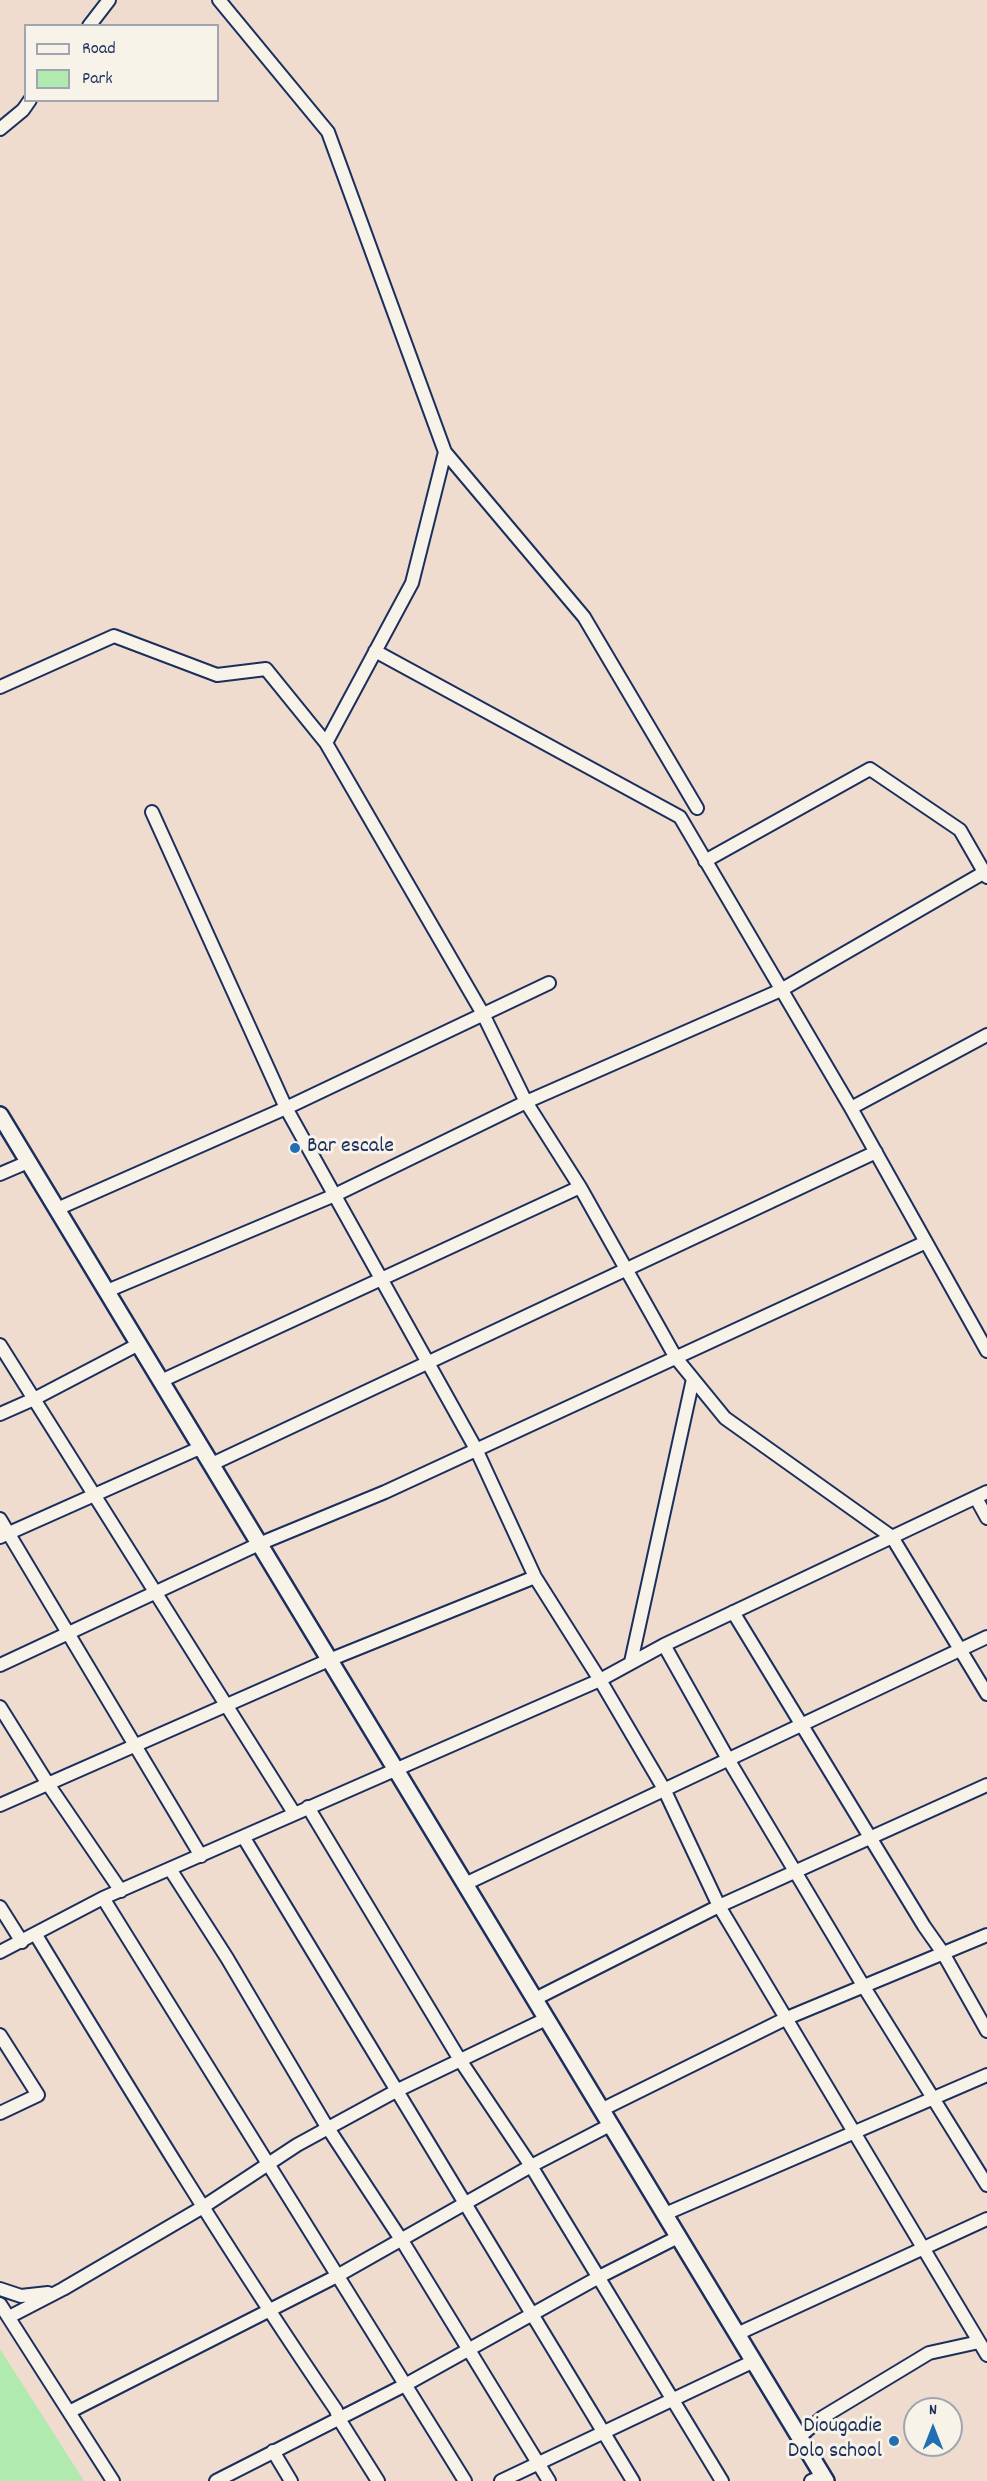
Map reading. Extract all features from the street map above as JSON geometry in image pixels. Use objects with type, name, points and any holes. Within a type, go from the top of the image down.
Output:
[{"type":"street","points":[[91,24],[109,0]]},
{"type":"street","points":[[219,0],[328,132],[445,452],[584,617],[697,808]]},
{"type":"street","points":[[0,129],[23,110],[29,102]]},
{"type":"street","points":[[326,742],[412,583],[445,452]]},
{"type":"street","points":[[0,687],[114,636],[218,675],[266,669],[326,742],[483,1014],[526,1102],[580,1187],[676,1358],[725,1418],[892,1537],[987,1694]]},
{"type":"street","points":[[375,651],[680,817],[851,1108],[987,1349]]},
{"type":"street","points":[[107,1291],[335,1195],[526,1102],[781,990],[986,874],[960,830],[870,769],[705,861]]},
{"type":"street","points":[[152,812],[286,1108],[476,1449],[535,1577],[600,1680],[664,1789],[719,1906],[987,2355]]},
{"type":"street","points":[[57,1209],[286,1108],[549,983]]},
{"type":"street","points":[[851,1108],[987,1035]]},
{"type":"street","points":[[0,1115],[754,2361],[799,2437],[820,2479]]},
{"type":"street","points":[[212,1464],[876,1152]]},
{"type":"street","points":[[0,1174],[28,1161]]},
{"type":"street","points":[[161,1380],[580,1187]]},
{"type":"street","points":[[0,1665],[259,1544],[385,1491],[926,1242]]},
{"type":"street","points":[[0,1414],[34,1399],[139,1344]]},
{"type":"street","points":[[0,1345],[294,1813]]},
{"type":"street","points":[[632,1662],[693,1379]]},
{"type":"street","points":[[4,1535],[202,1447]]},
{"type":"street","points":[[0,1952],[103,1898],[600,1680],[664,1644],[981,1495],[987,1518]]},
{"type":"street","points":[[0,1519],[4,1535],[68,1633],[201,1856]]},
{"type":"street","points":[[0,1805],[329,1660],[535,1577]]},
{"type":"street","points":[[733,1612],[924,1926],[943,1953],[987,2031]]},
{"type":"street","points":[[465,1884],[987,1637]]},
{"type":"street","points":[[664,1644],[728,1758],[864,1987],[987,2185]]},
{"type":"street","points":[[0,1707],[48,1784],[121,1891]]},
{"type":"street","points":[[535,1999],[719,1906],[987,1785]]},
{"type":"street","points":[[308,1807],[460,2060],[531,2166],[722,2481]]},
{"type":"street","points":[[244,1838],[633,2481]]},
{"type":"street","points":[[170,1869],[227,1958],[328,2128],[401,2239],[549,2481]]},
{"type":"street","points":[[103,1898],[465,2481]]},
{"type":"street","points":[[0,1907],[22,1942]]},
{"type":"street","points":[[36,1935],[157,2136],[336,2410],[339,2419],[378,2481]]},
{"type":"street","points":[[601,2110],[787,2018],[987,1935]]},
{"type":"street","points":[[9,2317],[63,2289],[203,2207],[328,2128],[396,2091],[546,2019]]},
{"type":"street","points":[[0,2035],[38,2095],[0,2113]]},
{"type":"street","points":[[664,2214],[987,2075]]},
{"type":"street","points":[[69,2412],[242,2323],[270,2312],[531,2166],[610,2125]]},
{"type":"street","points":[[737,2334],[987,2219]]},
{"type":"street","points":[[216,2481],[405,2385],[599,2277],[678,2237]]},
{"type":"street","points":[[0,2289],[21,2296],[40,2295],[63,2289]]},
{"type":"street","points":[[0,2304],[113,2481]]},
{"type":"street","points":[[799,2437],[823,2417],[929,2353],[979,2342]]},
{"type":"street","points":[[501,2481],[754,2361]]},
{"type":"street","points":[[273,2451],[291,2481]]},
{"type":"green space","points":[[0,2349],[84,2481],[0,2481]]},
{"type":"place","name":"Bar escale","points":[[295,1148]]},
{"type":"place","name":"Diougadie Dolo school","points":[[894,2441]]}]
